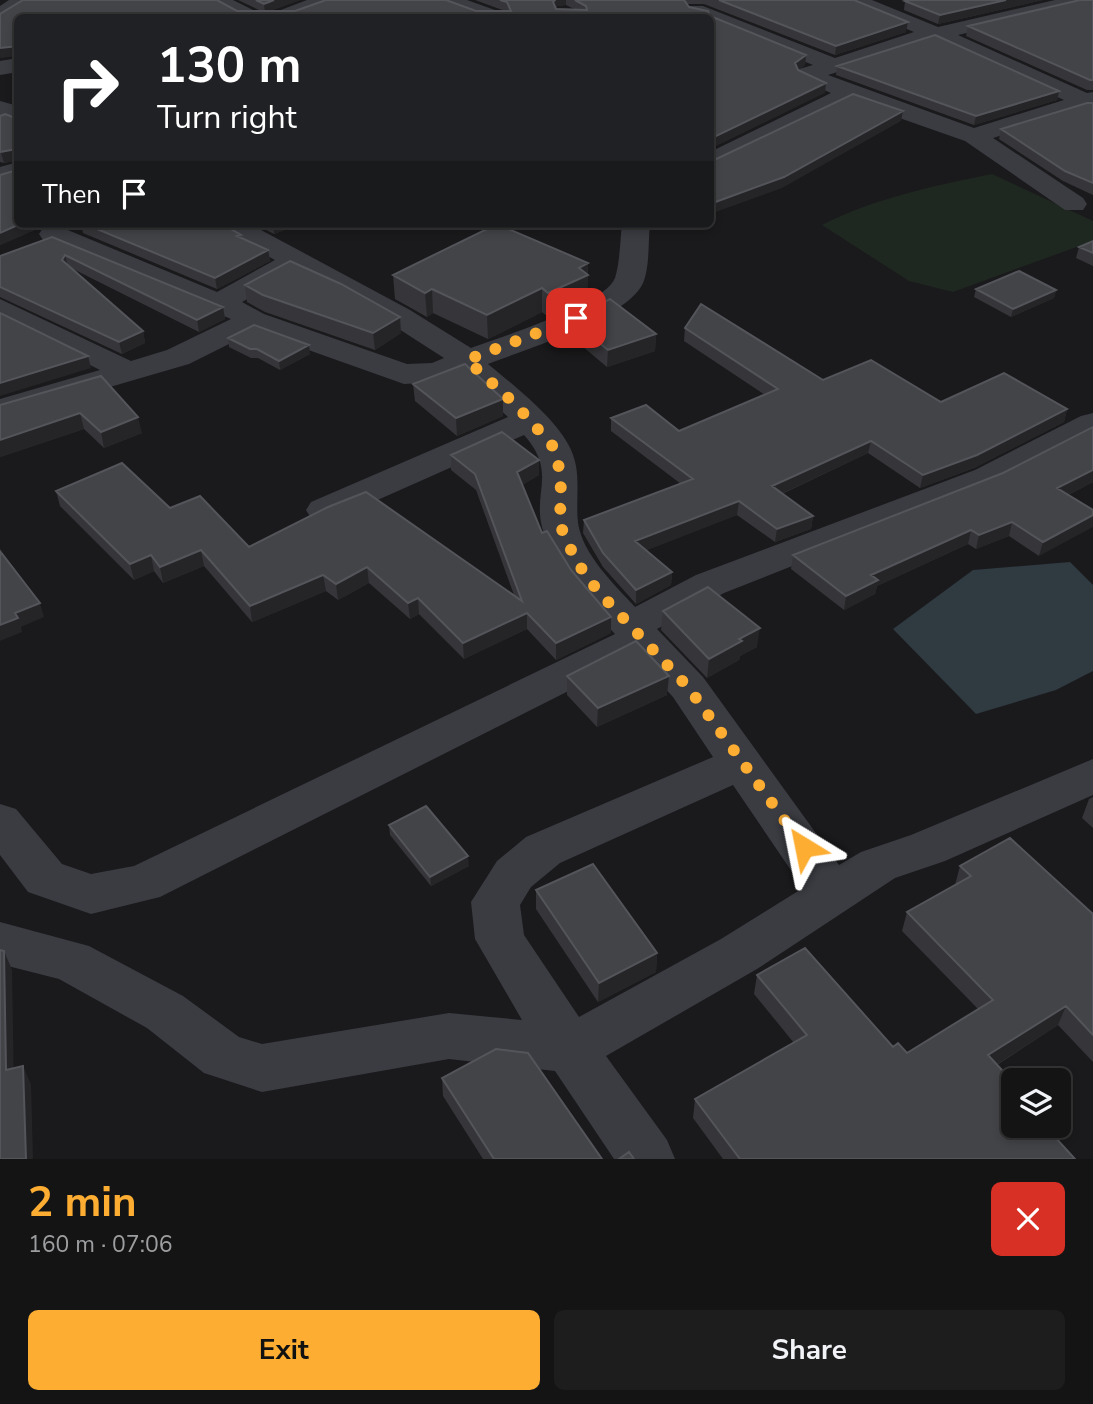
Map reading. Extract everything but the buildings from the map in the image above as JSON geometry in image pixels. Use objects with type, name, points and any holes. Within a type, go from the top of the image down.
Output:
[{"type":"street","points":[[1,15],[22,0]]},
{"type":"street","points":[[216,0],[247,14]]},
{"type":"street","points":[[287,14],[327,0]]},
{"type":"street","points":[[451,0],[488,14]]},
{"type":"street","points":[[686,14],[724,0]]},
{"type":"street","points":[[854,0],[938,34],[1090,102]]},
{"type":"street","points":[[1074,204],[974,136],[850,93],[807,74],[938,34],[1081,0]]},
{"type":"street","points":[[696,10],[706,14]]},
{"type":"street","points":[[714,17],[834,65]]},
{"type":"street","points":[[714,160],[850,93]]},
{"type":"street","points":[[974,136],[1090,102]]},
{"type":"street","points":[[236,228],[294,262],[399,316],[467,360],[552,445],[561,474],[560,525],[576,561],[597,590],[688,687],[833,894]]},
{"type":"street","points":[[54,234],[239,311],[253,320],[404,374],[436,372],[558,327],[612,300],[629,282],[636,228]]},
{"type":"street","points":[[218,303],[294,262]]},
{"type":"street","points":[[0,309],[128,371]]},
{"type":"street","points":[[0,409],[178,357],[253,320]]},
{"type":"street","points":[[324,510],[529,420]]},
{"type":"street","points":[[0,822],[45,878],[91,894],[143,883],[637,631],[709,584],[988,477],[1093,423]]},
{"type":"street","points":[[647,1159],[570,1049],[500,939],[495,902],[514,874],[543,850],[743,762]]},
{"type":"street","points":[[0,943],[71,961],[165,1012],[223,1056],[262,1068],[449,1036],[570,1049],[739,954],[878,865],[928,848],[1093,776]]},
{"type":"shaded area","points":[[992,174],[1093,221],[1093,241],[953,292],[909,281],[822,225],[884,200]]},
{"type":"shaded area","points":[[1070,562],[1093,585],[1093,671],[1056,690],[976,714],[893,629],[973,570]]},
{"type":"route","points":[[576,318],[467,360],[515,404],[552,445],[561,474],[560,525],[576,561],[597,590],[688,687],[804,847]]}]
